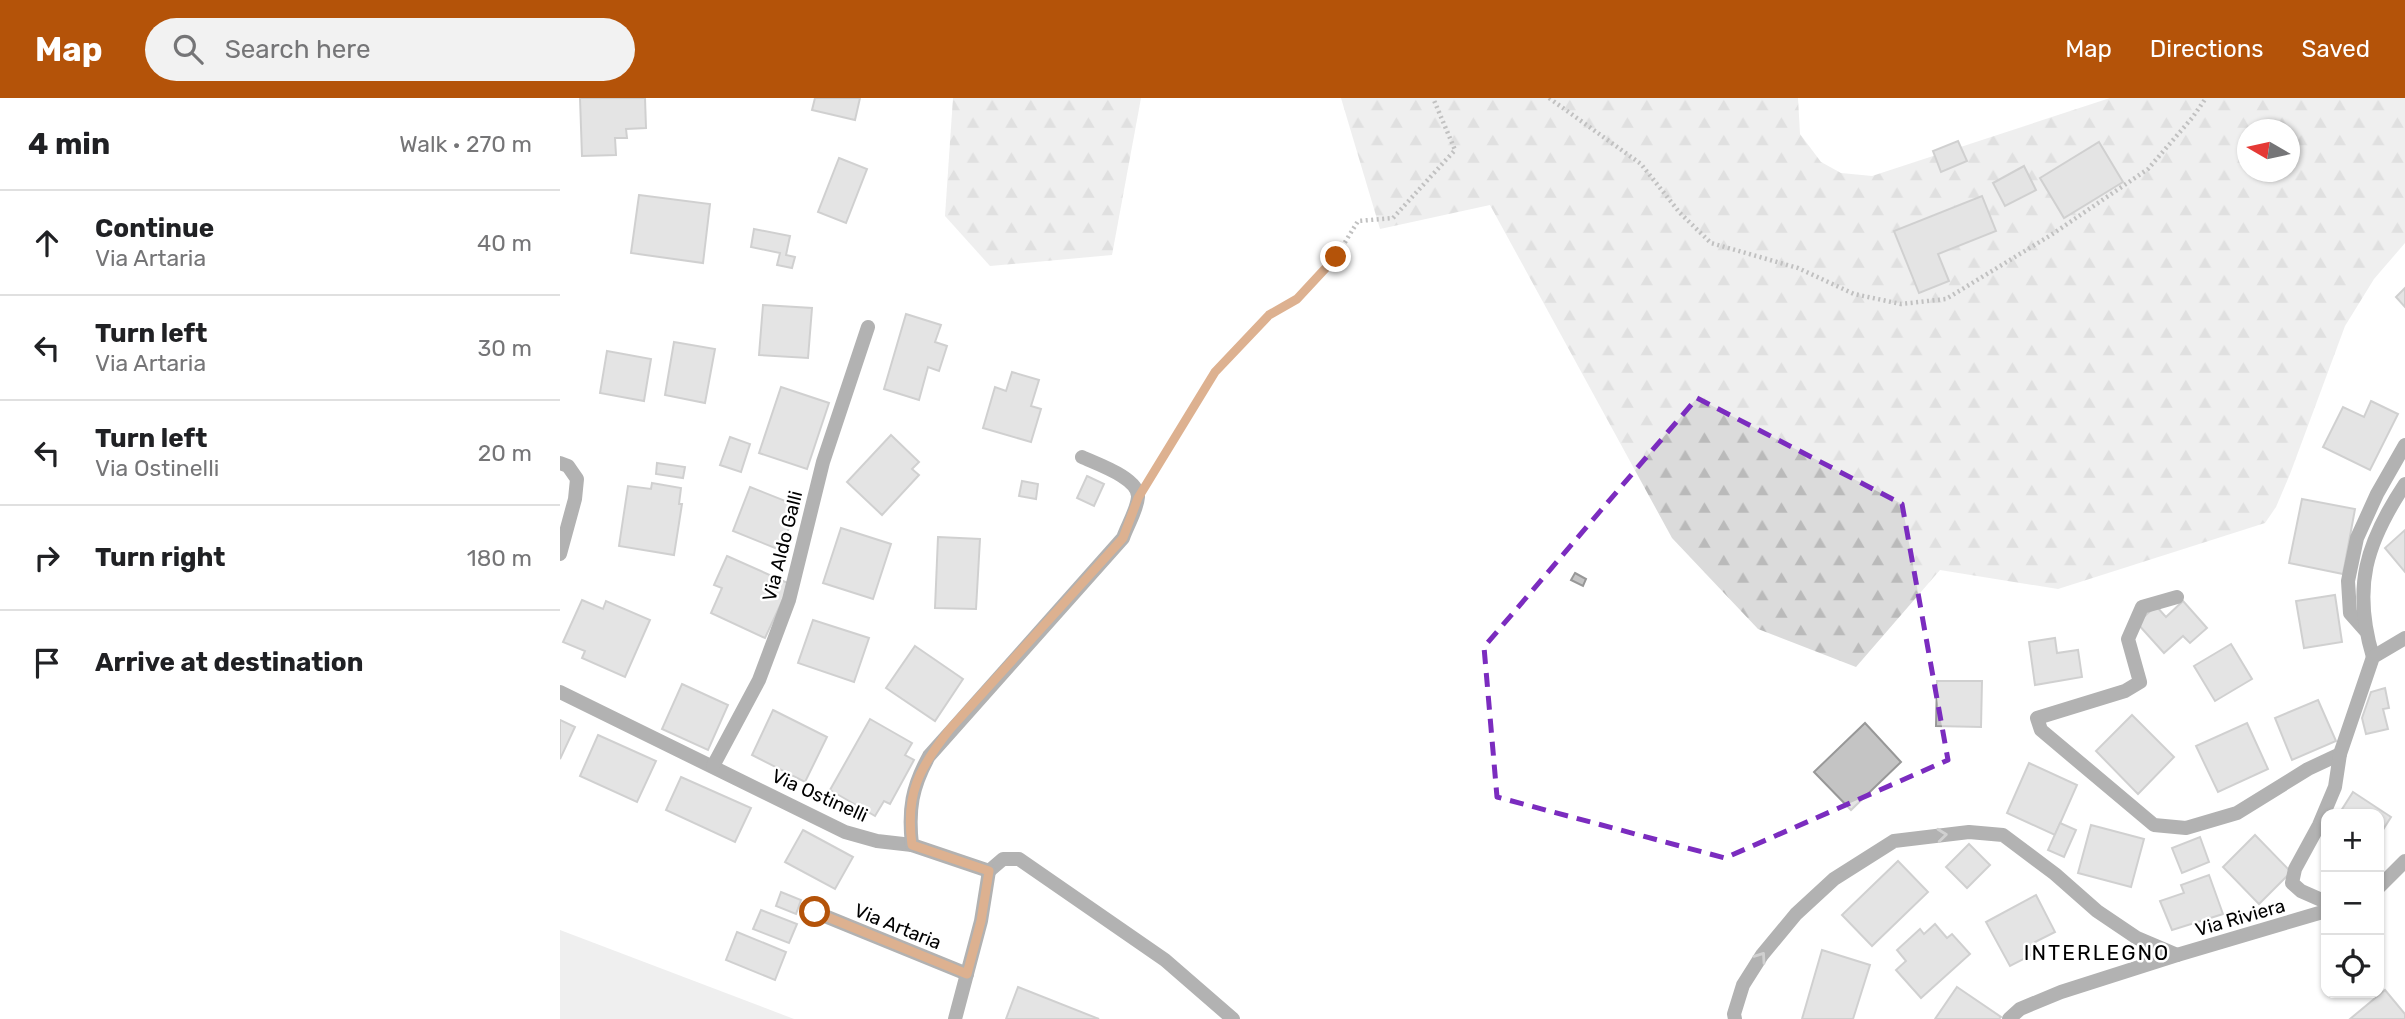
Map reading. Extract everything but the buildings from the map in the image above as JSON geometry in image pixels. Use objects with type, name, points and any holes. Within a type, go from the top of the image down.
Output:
[{"type":"street","name":"Via Aldo Galli","points":[[713,766],[759,680],[789,600],[823,462],[868,327]]},
{"type":"street","points":[[2365,630],[2350,614],[2348,581],[2357,538],[2376,494],[2405,446]]},
{"type":"street","points":[[912,845],[909,812],[916,780],[929,756],[1123,538],[1138,498],[1137,490],[1130,480],[1082,457]]},
{"type":"street","points":[[560,463],[568,466],[577,479],[575,499],[560,554]]},
{"type":"street","points":[[2321,900],[2301,891],[2292,883],[2295,869],[2319,825],[2335,787],[2340,754],[2373,657],[2365,630],[2363,580],[2372,543],[2405,484]]},
{"type":"street","points":[[2177,597],[2142,607],[2134,623],[2128,639],[2140,682],[2115,695],[2037,718],[2041,730],[2154,825],[2186,828],[2237,813],[2308,769],[2340,754]]},
{"type":"street","points":[[2373,657],[2405,639]]},
{"type":"street","name":"Via Ostinelli","points":[[560,692],[845,832],[877,841],[912,845],[989,871]]},
{"type":"street","points":[[1735,1019],[1734,1014],[1743,985],[1762,955],[1796,914],[1835,879],[1894,841],[1969,832],[2003,835],[2098,911],[2137,938],[2177,955]]},
{"type":"street","points":[[955,1019],[981,921],[989,871],[1003,859],[1019,859],[1165,960],[1233,1019]]},
{"type":"street","points":[[2384,882],[2405,862]]},
{"type":"street","name":"Via Artaria","points":[[815,912],[967,974]]},
{"type":"street","name":"Via Riviera","points":[[2009,1019],[2020,1009],[2061,992],[2321,912]]},
{"type":"path","points":[[1138,498],[1215,372],[1269,315],[1297,299],[1336,257],[1358,221],[1393,218],[1455,150],[1433,98]]},
{"type":"path","points":[[1549,98],[1641,164],[1680,213],[1711,243],[1798,268],[1854,295],[1901,304],[1946,299],[2051,235],[2148,169],[2206,98]]},
{"type":"highlighted area","points":[[1697,398],[1902,504],[1948,760],[1725,858],[1497,797],[1484,647]]},
{"type":"green space","points":[[953,98],[1141,98],[1112,255],[990,266],[945,216]]},
{"type":"green space","points":[[1341,98],[1798,98],[1800,134],[1821,162],[1841,173],[1872,176],[2110,98],[2405,98],[2405,243],[2374,279],[2345,326],[2290,474],[2276,507],[2265,523],[2058,589],[1940,570],[1856,667],[1758,629],[1672,538],[1490,205],[1380,229]]},
{"type":"green space","points":[[560,930],[794,1019],[560,1019]]},
{"type":"district","name":"INTERLEGNO","points":[[2097,953]]},
{"type":"route","points":[[815,912],[967,974],[981,921],[989,871],[912,845],[909,812],[916,780],[929,756],[950,729],[1123,538],[1138,498],[1215,372],[1269,315],[1297,299],[1336,257]]}]
